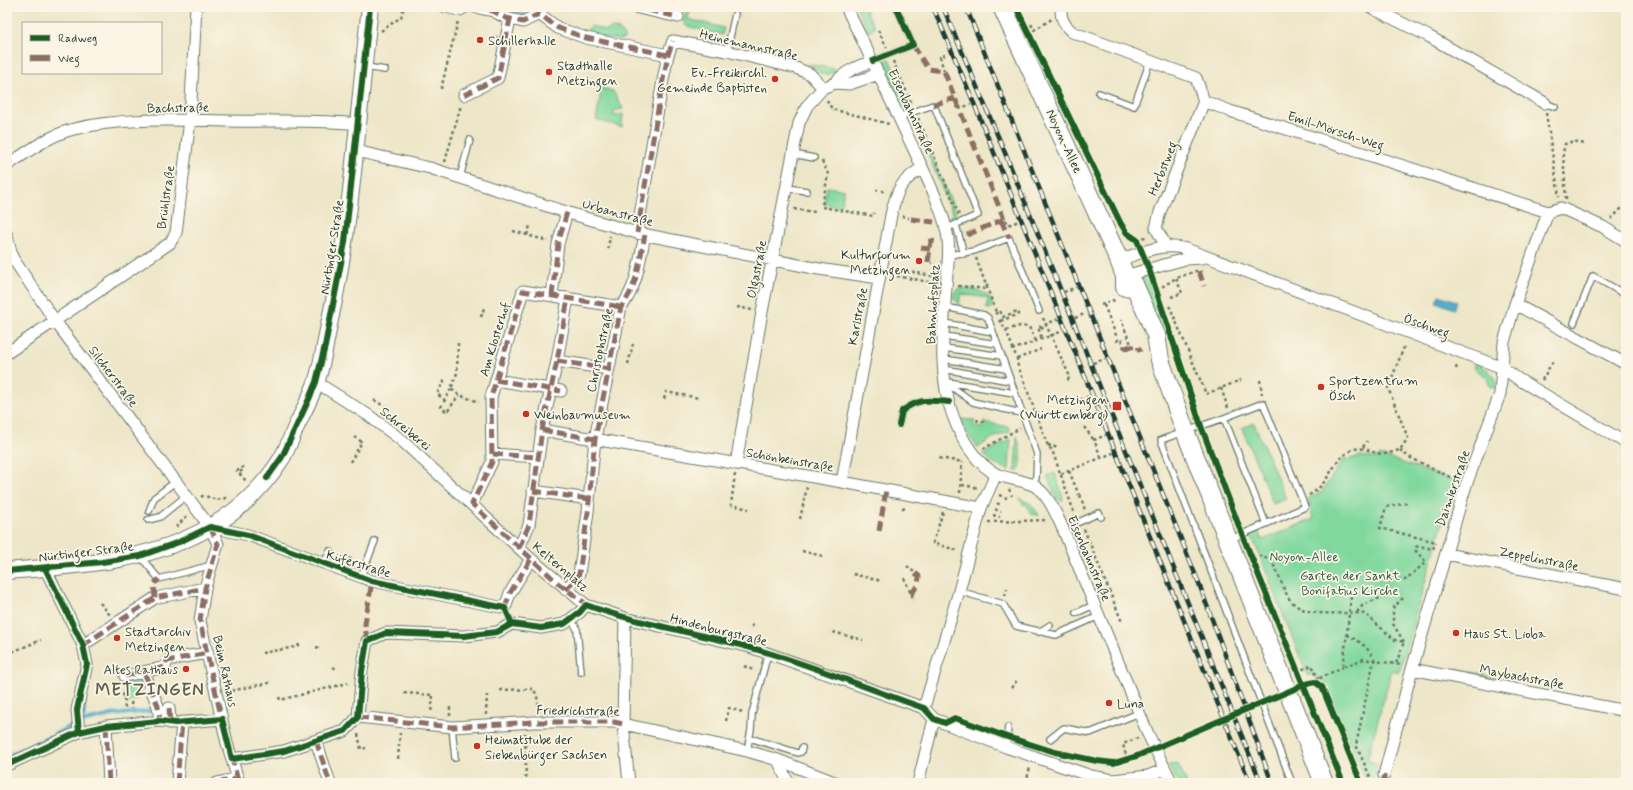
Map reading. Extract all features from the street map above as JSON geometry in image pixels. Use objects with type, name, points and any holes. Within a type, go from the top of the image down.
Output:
[{"type":"main road","name":"Nürtinger Straße","points":[[7,571],[102,562],[140,556],[179,542],[210,528],[245,502],[282,457],[316,382],[345,242],[356,151],[370,7]]},
{"type":"main road","name":"Noyon-Allee","points":[[1002,7],[1119,260],[1125,276],[1126,288],[1146,338],[1160,360],[1185,431],[1324,783]]},
{"type":"street","name":"Brühlstraße","points":[[7,353],[170,243],[176,233],[190,120],[196,7]]},
{"type":"street","points":[[445,7],[463,9]]},
{"type":"street","points":[[475,7],[504,13],[523,22],[540,11],[556,30],[586,38],[668,55]]},
{"type":"street","points":[[634,7],[678,17]]},
{"type":"street","name":"Eisenbahnstraße","points":[[846,7],[880,74],[895,121],[955,225]]},
{"type":"street","points":[[1370,7],[1430,37],[1550,105]]},
{"type":"street","points":[[1061,10],[1067,27],[1072,32],[1196,78],[1204,101]]},
{"type":"street","points":[[464,95],[498,78],[504,13]]},
{"type":"street","name":"Heinemannstraße","points":[[673,41],[727,51],[796,68],[810,74],[823,88]]},
{"type":"street","name":"Christophstraße","points":[[566,590],[579,574],[595,439],[621,307],[630,296],[635,285],[641,234],[668,55],[673,41]]},
{"type":"street","points":[[823,88],[835,83],[842,75],[856,67],[873,61]]},
{"type":"street","points":[[835,83],[849,84],[880,74]]},
{"type":"street","name":"Olgastraße","points":[[736,464],[772,260],[801,117],[807,106],[823,88]]},
{"type":"street","name":"Emil-Mörsch-Weg","points":[[1204,101],[1230,111],[1548,212]]},
{"type":"street","name":"Herbstweg","points":[[1166,246],[1156,228],[1160,212],[1204,101]]},
{"type":"street","name":"Bachstraße","points":[[7,165],[45,141],[73,129],[119,122],[190,120],[323,120],[358,124]]},
{"type":"street","name":"Urbanstraße","points":[[356,151],[443,172],[641,234],[772,260],[879,278]]},
{"type":"street","name":"Karlstraße","points":[[842,482],[890,215],[899,188],[906,178],[922,168]]},
{"type":"street","points":[[1548,212],[1564,209],[1626,241]]},
{"type":"street","points":[[567,212],[558,244],[552,296],[621,307]]},
{"type":"street","name":"Daimlerstraße","points":[[1384,775],[1412,669],[1466,485],[1500,394],[1504,342],[1515,304],[1548,212]]},
{"type":"street","name":"Bahnhofsplatz","points":[[945,381],[945,307],[949,255],[955,225]]},
{"type":"street","name":"Silcherstraße","points":[[7,235],[12,257],[55,321],[210,528]]},
{"type":"street","name":"Öschweg","points":[[1119,260],[1166,246],[1176,246],[1503,368],[1626,443]]},
{"type":"street","name":"Öschweg","points":[[1125,276],[1185,259],[1206,258]]},
{"type":"street","name":"Am Klosterhof","points":[[472,504],[492,462],[491,397],[523,291],[552,296]]},
{"type":"street","name":"Kelternplatz","points":[[519,548],[529,525],[542,430],[555,390],[557,361],[568,298]]},
{"type":"street","points":[[1515,304],[1626,364]]},
{"type":"street","points":[[557,361],[609,369]]},
{"type":"street","points":[[496,380],[555,390]]},
{"type":"street","name":"Eisenbahnstraße","points":[[945,381],[955,422],[965,442],[986,467],[996,474],[1032,485],[1042,492],[1056,514],[1148,734],[1172,783]]},
{"type":"street","name":"Schreiberei","points":[[316,382],[390,431],[472,504]]},
{"type":"street","points":[[542,430],[595,439]]},
{"type":"street","name":"Schönbeinstraße","points":[[595,439],[809,476],[981,508]]},
{"type":"street","points":[[493,454],[538,458]]},
{"type":"street","points":[[996,474],[981,508],[959,591],[924,708],[934,719],[1033,757],[1091,776],[1113,780],[1148,776],[1165,769]]},
{"type":"street","points":[[533,492],[589,499]]},
{"type":"street","name":"Kelternplatz","points":[[472,504],[531,559],[566,590],[586,605]]},
{"type":"street","name":"Küferstraße","points":[[210,528],[248,535],[324,564],[346,566],[361,577],[505,608]]},
{"type":"street","name":"Beim Rathaus","points":[[210,528],[218,544],[204,588],[200,621],[236,780]]},
{"type":"street","name":"Zeppelinstraße","points":[[1447,550],[1626,590]]},
{"type":"street","points":[[512,624],[505,608],[510,593],[531,559]]},
{"type":"street","points":[[45,568],[82,645],[87,664],[77,710],[79,732]]},
{"type":"street","points":[[82,645],[155,598],[204,588]]},
{"type":"street","points":[[231,755],[284,751],[345,731],[358,716],[362,671],[367,641],[386,633],[452,636],[497,632],[512,624],[541,628],[564,624],[586,605]]},
{"type":"street","name":"Hindenburgstraße","points":[[586,605],[625,618],[726,640],[768,653],[924,708]]},
{"type":"street","points":[[625,618],[623,724],[629,783]]},
{"type":"street","points":[[124,676],[165,667],[170,660],[208,653]]},
{"type":"street","name":"Maybachstraße","points":[[1412,669],[1626,711]]},
{"type":"street","points":[[144,672],[165,722]]},
{"type":"street","points":[[165,722],[169,708]]},
{"type":"street","name":"Friedrichstraße","points":[[358,716],[452,727],[539,722],[614,722],[747,751],[778,760],[837,783]]},
{"type":"street","points":[[7,765],[79,732],[106,726],[222,719]]},
{"type":"street","points":[[918,783],[934,719]]},
{"type":"street","points":[[177,783],[182,722]]},
{"type":"street","points":[[106,726],[109,783]]},
{"type":"street","points":[[316,741],[330,783]]},
{"type":"street","points":[[778,760],[788,783]]},
{"type":"street","points":[[217,783],[236,780]]},
{"type":"lane","points":[[873,61],[913,46],[896,7]]},
{"type":"lane","points":[[727,51],[735,14]]},
{"type":"lane","points":[[1100,93],[1134,106],[1150,61]]},
{"type":"lane","points":[[363,67],[385,70]]},
{"type":"lane","points":[[895,121],[933,105],[978,215],[955,225],[964,254]]},
{"type":"lane","points":[[460,177],[470,140]]},
{"type":"lane","points":[[793,154],[814,158]]},
{"type":"lane","points":[[787,188],[807,191]]},
{"type":"lane","points":[[949,255],[964,254],[1009,238],[1039,311]]},
{"type":"lane","points":[[1574,323],[1592,276],[1626,295]]},
{"type":"lane","points":[[945,307],[984,315],[988,318],[1037,454],[1036,478],[1032,485]]},
{"type":"lane","points":[[944,323],[993,332]]},
{"type":"lane","points":[[944,336],[966,338],[997,344]]},
{"type":"lane","points":[[944,359],[1002,356]]},
{"type":"lane","points":[[944,359],[1006,369]]},
{"type":"lane","points":[[944,359],[1010,381]]},
{"type":"lane","points":[[945,381],[1014,393]]},
{"type":"lane","points":[[945,381],[973,402],[1021,413]]},
{"type":"lane","points":[[899,425],[902,411],[913,403],[924,400],[949,402]]},
{"type":"lane","points":[[1228,540],[1305,507],[1263,403],[1231,416],[1161,440],[1292,783]]},
{"type":"lane","points":[[1224,418],[1266,524]]},
{"type":"lane","points":[[149,511],[154,498],[175,482]]},
{"type":"lane","points":[[148,520],[160,517],[186,496]]},
{"type":"lane","points":[[1079,522],[1100,513],[1101,517]]},
{"type":"lane","points":[[361,577],[375,541]]},
{"type":"lane","points":[[324,564],[330,551]]},
{"type":"lane","points":[[140,556],[159,579],[212,565]]},
{"type":"lane","points":[[959,591],[1003,604],[1016,626],[1039,632],[1056,635],[1099,616]]},
{"type":"lane","points":[[1076,613],[1094,605]]},
{"type":"lane","points":[[571,619],[577,629],[581,672]]},
{"type":"lane","points":[[1039,632],[1050,625]]},
{"type":"lane","points":[[747,751],[750,738],[752,714],[768,653]]},
{"type":"lane","points":[[1050,739],[1064,728],[1090,733],[1139,713]]},
{"type":"lane","points":[[452,727],[455,758]]},
{"type":"lane","points":[[1006,747],[1008,727]]},
{"type":"lane","points":[[750,738],[798,752],[801,752],[802,748]]},
{"type":"path","points":[[381,31],[401,17],[404,7]]},
{"type":"path","points":[[441,89],[463,9]]},
{"type":"path","points":[[1025,27],[1032,24],[1034,30],[1061,10]]},
{"type":"path","points":[[878,30],[916,112],[955,225]]},
{"type":"path","points":[[944,71],[940,57],[945,55]]},
{"type":"path","points":[[443,172],[464,95]]},
{"type":"path","points":[[826,100],[832,109],[895,121]]},
{"type":"path","points":[[959,109],[971,104]]},
{"type":"path","points":[[1550,105],[1564,209]]},
{"type":"path","points":[[1564,209],[1563,153],[1566,144],[1574,141],[1584,144]]},
{"type":"path","points":[[820,156],[828,174],[822,207],[836,208],[873,216],[874,213]]},
{"type":"path","points":[[1620,209],[1626,204]]},
{"type":"path","points":[[783,207],[815,212]]},
{"type":"path","points":[[905,217],[909,218]]},
{"type":"path","points":[[1006,220],[1008,225],[1019,221]]},
{"type":"path","points":[[527,235],[530,226]]},
{"type":"path","points":[[513,231],[558,244]]},
{"type":"path","points":[[974,251],[986,279],[987,287],[999,321],[1006,330],[1043,430]]},
{"type":"path","points":[[892,275],[896,269],[933,276]]},
{"type":"path","points":[[1157,290],[1176,278],[1199,271]]},
{"type":"path","points":[[879,278],[892,275],[932,282]]},
{"type":"path","points":[[1171,297],[1182,293],[1176,278]]},
{"type":"path","points":[[954,286],[987,287],[990,284]]},
{"type":"path","points":[[1064,292],[1076,287]]},
{"type":"path","points":[[1070,290],[1072,294]]},
{"type":"path","points":[[1115,304],[1113,300],[1103,305],[1117,340],[1121,339],[1124,348],[1131,344],[1121,320]]},
{"type":"path","points":[[1163,310],[1170,307],[1206,394],[1241,380]]},
{"type":"path","points":[[481,317],[484,308]]},
{"type":"path","points":[[996,313],[1000,311],[1003,317],[1017,311],[1018,314],[999,321]]},
{"type":"path","points":[[1039,311],[1047,324],[1070,377],[1066,382]]},
{"type":"path","points":[[1075,318],[1082,317],[1086,313]]},
{"type":"path","points":[[1042,339],[1038,327],[1058,319]]},
{"type":"path","points":[[1006,330],[1020,326],[1028,327],[1036,341]]},
{"type":"path","points":[[1013,350],[1063,331]]},
{"type":"path","points":[[458,343],[457,374],[446,400],[441,407],[447,412],[459,395]]},
{"type":"path","points":[[628,364],[633,344]]},
{"type":"path","points":[[1302,499],[1318,490],[1340,458],[1350,450],[1363,447],[1382,454],[1400,450],[1408,438],[1388,388],[1404,347]]},
{"type":"path","points":[[1017,359],[1041,349]]},
{"type":"path","points":[[1099,356],[1100,360]]},
{"type":"path","points":[[1093,363],[1105,358]]},
{"type":"path","points":[[1537,389],[1553,361]]},
{"type":"path","points":[[1456,369],[1457,365]]},
{"type":"path","points":[[443,380],[444,381],[437,394],[446,400]]},
{"type":"path","points":[[1260,380],[1263,403]]},
{"type":"path","points":[[1221,388],[1231,416]]},
{"type":"path","points":[[451,389],[459,395],[492,405]]},
{"type":"path","points":[[664,399],[666,392],[698,398]]},
{"type":"path","points":[[1080,400],[1090,396]]},
{"type":"path","points":[[374,400],[387,408],[385,410]]},
{"type":"path","points":[[980,450],[1014,432],[1039,416]]},
{"type":"path","points":[[1084,427],[1094,440],[1101,457]]},
{"type":"path","points":[[1094,440],[1106,435]]},
{"type":"path","points":[[350,462],[362,442],[354,437]]},
{"type":"path","points":[[1363,447],[1367,441]]},
{"type":"path","points":[[1048,446],[1057,448]]},
{"type":"path","points":[[1400,450],[1408,457],[1466,485]]},
{"type":"path","points":[[1061,474],[1113,453]]},
{"type":"path","points":[[939,458],[962,462],[969,460]]},
{"type":"path","points":[[1084,460],[1086,464]]},
{"type":"path","points":[[960,498],[962,485],[962,462]]},
{"type":"path","points":[[736,464],[730,505],[749,509]]},
{"type":"path","points":[[240,472],[244,469],[243,467],[237,471],[246,482]]},
{"type":"path","points":[[1069,471],[1084,508]]},
{"type":"path","points":[[800,518],[809,476]]},
{"type":"path","points":[[962,485],[980,489]]},
{"type":"path","points":[[1002,495],[1007,498]]},
{"type":"path","points":[[946,502],[933,543],[959,551]]},
{"type":"path","points":[[997,503],[1002,506]]},
{"type":"path","points":[[1407,504],[1386,507],[1380,528],[1436,542],[1447,550]]},
{"type":"path","points":[[902,508],[906,509]]},
{"type":"path","points":[[995,509],[1001,512]]},
{"type":"path","points":[[993,515],[1000,517]]},
{"type":"path","points":[[990,522],[1047,520]]},
{"type":"path","points":[[1356,613],[1363,605],[1387,595],[1388,580],[1405,580],[1426,562],[1415,550],[1416,547],[1419,546],[1433,549],[1436,542]]},
{"type":"path","points":[[802,551],[823,556]]},
{"type":"path","points":[[1253,558],[1260,556],[1269,559],[1288,597],[1298,608],[1318,613],[1365,614],[1395,640],[1408,643]]},
{"type":"path","points":[[907,566],[915,573]]},
{"type":"path","points":[[853,574],[881,581]]},
{"type":"path","points":[[904,578],[914,600]]},
{"type":"path","points":[[1343,667],[1351,597]]},
{"type":"path","points":[[1403,598],[1393,608],[1393,624],[1404,642]]},
{"type":"path","points":[[832,632],[863,640]]},
{"type":"path","points":[[1347,635],[1362,643],[1371,652],[1374,660],[1356,745],[1373,783]]},
{"type":"path","points":[[7,654],[41,640]]},
{"type":"path","points":[[1396,664],[1404,642]]},
{"type":"path","points":[[262,653],[295,647],[301,644]]},
{"type":"path","points":[[1315,682],[1318,679],[1343,667],[1364,659],[1396,664],[1412,669]]},
{"type":"path","points":[[1297,672],[1312,665],[1318,679]]},
{"type":"path","points":[[333,667],[338,670]]},
{"type":"path","points":[[1011,688],[1018,679]]},
{"type":"path","points":[[217,694],[229,690],[273,682]]},
{"type":"path","points":[[330,683],[332,687]]},
{"type":"path","points":[[279,697],[280,700],[348,683]]},
{"type":"path","points":[[500,690],[534,689],[538,700],[539,722]]},
{"type":"path","points":[[404,693],[433,695],[429,725]]},
{"type":"path","points":[[122,695],[124,695],[125,709]]},
{"type":"path","points":[[486,725],[487,695]]},
{"type":"path","points":[[131,702],[132,708]]},
{"type":"path","points":[[726,721],[729,708],[752,714]]},
{"type":"path","points":[[398,759],[400,722]]},
{"type":"path","points":[[524,723],[526,783]]},
{"type":"path","points":[[1127,760],[1123,744],[1148,734]]},
{"type":"path","points":[[360,744],[361,748],[366,748]]},
{"type":"path","points":[[1026,783],[1033,757]]},
{"type":"green space","points":[[687,7],[691,7],[688,19],[724,28],[722,35],[686,26],[683,21]]},
{"type":"green space","points":[[856,7],[864,7],[875,28],[868,32]]},
{"type":"green space","points":[[592,26],[606,31],[612,28],[620,30],[625,38],[621,40],[592,37],[587,30]]},
{"type":"green space","points":[[889,59],[911,107],[905,107],[902,104],[882,62]]},
{"type":"green space","points":[[808,64],[835,69],[837,71],[821,74]]},
{"type":"green space","points":[[599,87],[613,91],[623,109],[614,111],[614,116],[623,114],[622,127],[596,120],[600,99]]},
{"type":"green space","points":[[917,122],[959,220],[952,220],[949,217],[953,215],[916,126],[912,127],[914,123]]},
{"type":"green space","points":[[827,187],[844,190],[841,207],[824,204]]},
{"type":"green space","points":[[1147,276],[1166,326],[1158,328],[1139,280]]},
{"type":"green space","points":[[958,289],[980,291],[989,297],[993,306],[990,309],[986,308],[988,298],[961,294],[959,304],[953,297],[955,291]]},
{"type":"green space","points":[[1477,362],[1494,376],[1497,388],[1490,387],[1487,379],[1474,367]]},
{"type":"green space","points":[[961,419],[974,420],[974,427],[983,428],[984,422],[1009,427],[1010,432],[992,438],[978,448],[966,432]]},
{"type":"green space","points":[[1254,423],[1286,499],[1273,504],[1242,428]]},
{"type":"green space","points":[[1017,436],[1021,454],[1021,463],[1018,471],[1015,471]]},
{"type":"green space","points":[[1011,439],[1009,470],[996,465],[983,454]]},
{"type":"green space","name":"Garten der Sankt Bonifatius Kirche","points":[[1380,455],[1455,481],[1399,672],[1392,670],[1367,760],[1377,764],[1375,773],[1382,776],[1381,783],[1367,783],[1324,682],[1315,678],[1312,674],[1307,675],[1251,534],[1258,531],[1262,540],[1313,519],[1308,498],[1321,493],[1345,457],[1347,460],[1360,456],[1377,458]]},
{"type":"green space","points":[[1055,473],[1063,497],[1062,501],[1056,498],[1047,476]]},
{"type":"green space","points":[[1019,498],[1031,504],[1039,515],[1031,515],[1026,504],[1023,505]]},
{"type":"green space","points":[[1456,669],[1498,678],[1498,681],[1456,672]]},
{"type":"green space","points":[[139,680],[141,689],[140,696],[136,700],[126,703],[124,681]]},
{"type":"green space","points":[[1178,764],[1187,783],[1178,783],[1168,765]]},
{"type":"water","points":[[507,7],[531,7],[530,12],[523,16],[511,13]]},
{"type":"water","points":[[1439,295],[1457,301],[1454,309],[1436,302]]},
{"type":"waterway","points":[[84,702],[84,716]]},
{"type":"waterway","points":[[81,722],[112,715],[151,711]]},
{"type":"waterway","points":[[55,734],[71,726]]},
{"type":"waterway","points":[[7,756],[49,737]]},
{"type":"tunnel","points":[[492,40],[500,42]]},
{"type":"railway","points":[[933,7],[971,96],[1250,783]]},
{"type":"railway","points":[[943,7],[1003,148],[1261,783]]},
{"type":"railway","points":[[966,7],[1198,581],[1272,783]]},
{"type":"marked path","points":[[445,7],[460,10],[465,7]]},
{"type":"marked path","points":[[475,7],[493,11],[506,18],[523,22],[539,14],[558,28],[586,38],[668,55]]},
{"type":"marked path","points":[[634,7],[678,17]]},
{"type":"marked path","points":[[464,95],[498,78],[510,19]]},
{"type":"marked path","points":[[492,40],[505,43]]},
{"type":"marked path","points":[[637,233],[663,80],[668,55],[673,41]]},
{"type":"marked path","points":[[913,45],[928,69],[944,71],[1004,219]]},
{"type":"marked path","points":[[933,105],[955,98]]},
{"type":"marked path","points":[[552,296],[558,244],[567,212]]},
{"type":"marked path","points":[[911,219],[934,222]]},
{"type":"marked path","points":[[967,235],[1004,219],[1006,220]]},
{"type":"marked path","points":[[1001,220],[1009,238]]},
{"type":"marked path","points":[[566,590],[579,574],[588,512],[595,439],[621,307],[631,291],[639,264],[645,235]]},
{"type":"marked path","points":[[928,262],[931,241],[936,242]]},
{"type":"marked path","points":[[921,248],[930,249]]},
{"type":"marked path","points":[[1199,271],[1204,286]]},
{"type":"marked path","points":[[589,606],[559,584],[472,504],[492,462],[491,397],[523,291],[621,307]]},
{"type":"marked path","points":[[519,548],[529,525],[542,430],[557,361],[568,298]]},
{"type":"marked path","points":[[1124,348],[1138,346],[1140,352]]},
{"type":"marked path","points":[[557,361],[609,369]]},
{"type":"marked path","points":[[496,380],[561,391]]},
{"type":"marked path","points":[[542,430],[595,439]]},
{"type":"marked path","points":[[493,454],[538,457]]},
{"type":"marked path","points":[[879,531],[886,490]]},
{"type":"marked path","points":[[533,491],[589,499]]},
{"type":"marked path","points":[[210,527],[218,544],[205,588],[200,621],[222,721]]},
{"type":"marked path","points":[[505,608],[510,593],[531,559]]},
{"type":"marked path","points":[[911,594],[918,585],[919,576],[915,573]]},
{"type":"marked path","points":[[155,598],[154,584],[159,579]]},
{"type":"marked path","points":[[367,641],[365,624],[372,581]]},
{"type":"marked path","points":[[83,645],[155,598],[205,588]]},
{"type":"marked path","points":[[125,676],[165,667],[167,661],[208,653]]},
{"type":"marked path","points":[[144,672],[158,706],[160,721]]},
{"type":"marked path","points":[[169,708],[170,723]]},
{"type":"marked path","points":[[358,717],[452,727],[534,722],[614,722],[623,724]]},
{"type":"marked path","points":[[177,783],[182,722]]},
{"type":"marked path","points":[[106,726],[109,783]]},
{"type":"marked path","points":[[316,741],[330,783]]},
{"type":"marked path","points":[[231,756],[239,783]]},
{"type":"marked path","points":[[1384,775],[1384,783]]},
{"type":"marked path","points":[[217,783],[238,778]]},
{"type":"cycle path","points":[[267,478],[282,457],[309,399],[316,382],[325,346],[345,242],[370,7]]},
{"type":"cycle path","points":[[873,61],[913,45],[896,7]]},
{"type":"cycle path","points":[[1016,7],[1121,224],[1127,233],[1137,240],[1149,269],[1201,426],[1242,534],[1343,783]]},
{"type":"cycle path","points":[[899,425],[902,411],[914,404],[924,401],[949,402]]},
{"type":"cycle path","points":[[7,571],[102,562],[140,556],[179,542],[210,527],[248,535],[372,581],[505,608],[512,624]]},
{"type":"cycle path","points":[[45,568],[83,645],[87,664],[77,710],[79,732]]},
{"type":"cycle path","points":[[7,765],[79,732],[106,726],[160,721],[175,723],[222,719],[232,759],[284,751],[345,731],[358,717],[362,671],[367,641],[386,633],[464,636],[497,632],[512,624],[541,628],[564,624],[580,612],[586,605],[646,623],[728,642],[793,660],[924,708],[934,719],[945,723],[955,718],[1007,737],[1055,752],[1114,763],[1137,756],[1306,684],[1315,682],[1322,687],[1361,783]]},
{"type":"place","name":"Schillerhalle","points":[[480,40]]},
{"type":"place","name":"Stadthalle Metzingen","points":[[549,72]]},
{"type":"place","name":"Ev.-Freikirchl. Gemeinde Baptisten","points":[[775,79]]},
{"type":"place","name":"Kulturforum Metzingen","points":[[919,261]]},
{"type":"place","name":"Sportzentrum Ösch","points":[[1321,387]]},
{"type":"place","name":"Metzingen (Württemberg)","points":[[1117,406]]},
{"type":"place","name":"Weinbaumuseum","points":[[526,414]]},
{"type":"place","name":"Haus St. Lioba","points":[[1456,633]]},
{"type":"place","name":"Stadtarchiv Metzingen","points":[[117,638]]},
{"type":"place","name":"Altes Rathaus","points":[[186,669]]},
{"type":"place","name":"Luna","points":[[1109,703]]},
{"type":"place","name":"Heimatstube der Siebenbürger Sachsen","points":[[477,746]]},
{"type":"district","name":"METZINGEN","points":[[150,689]]}]
